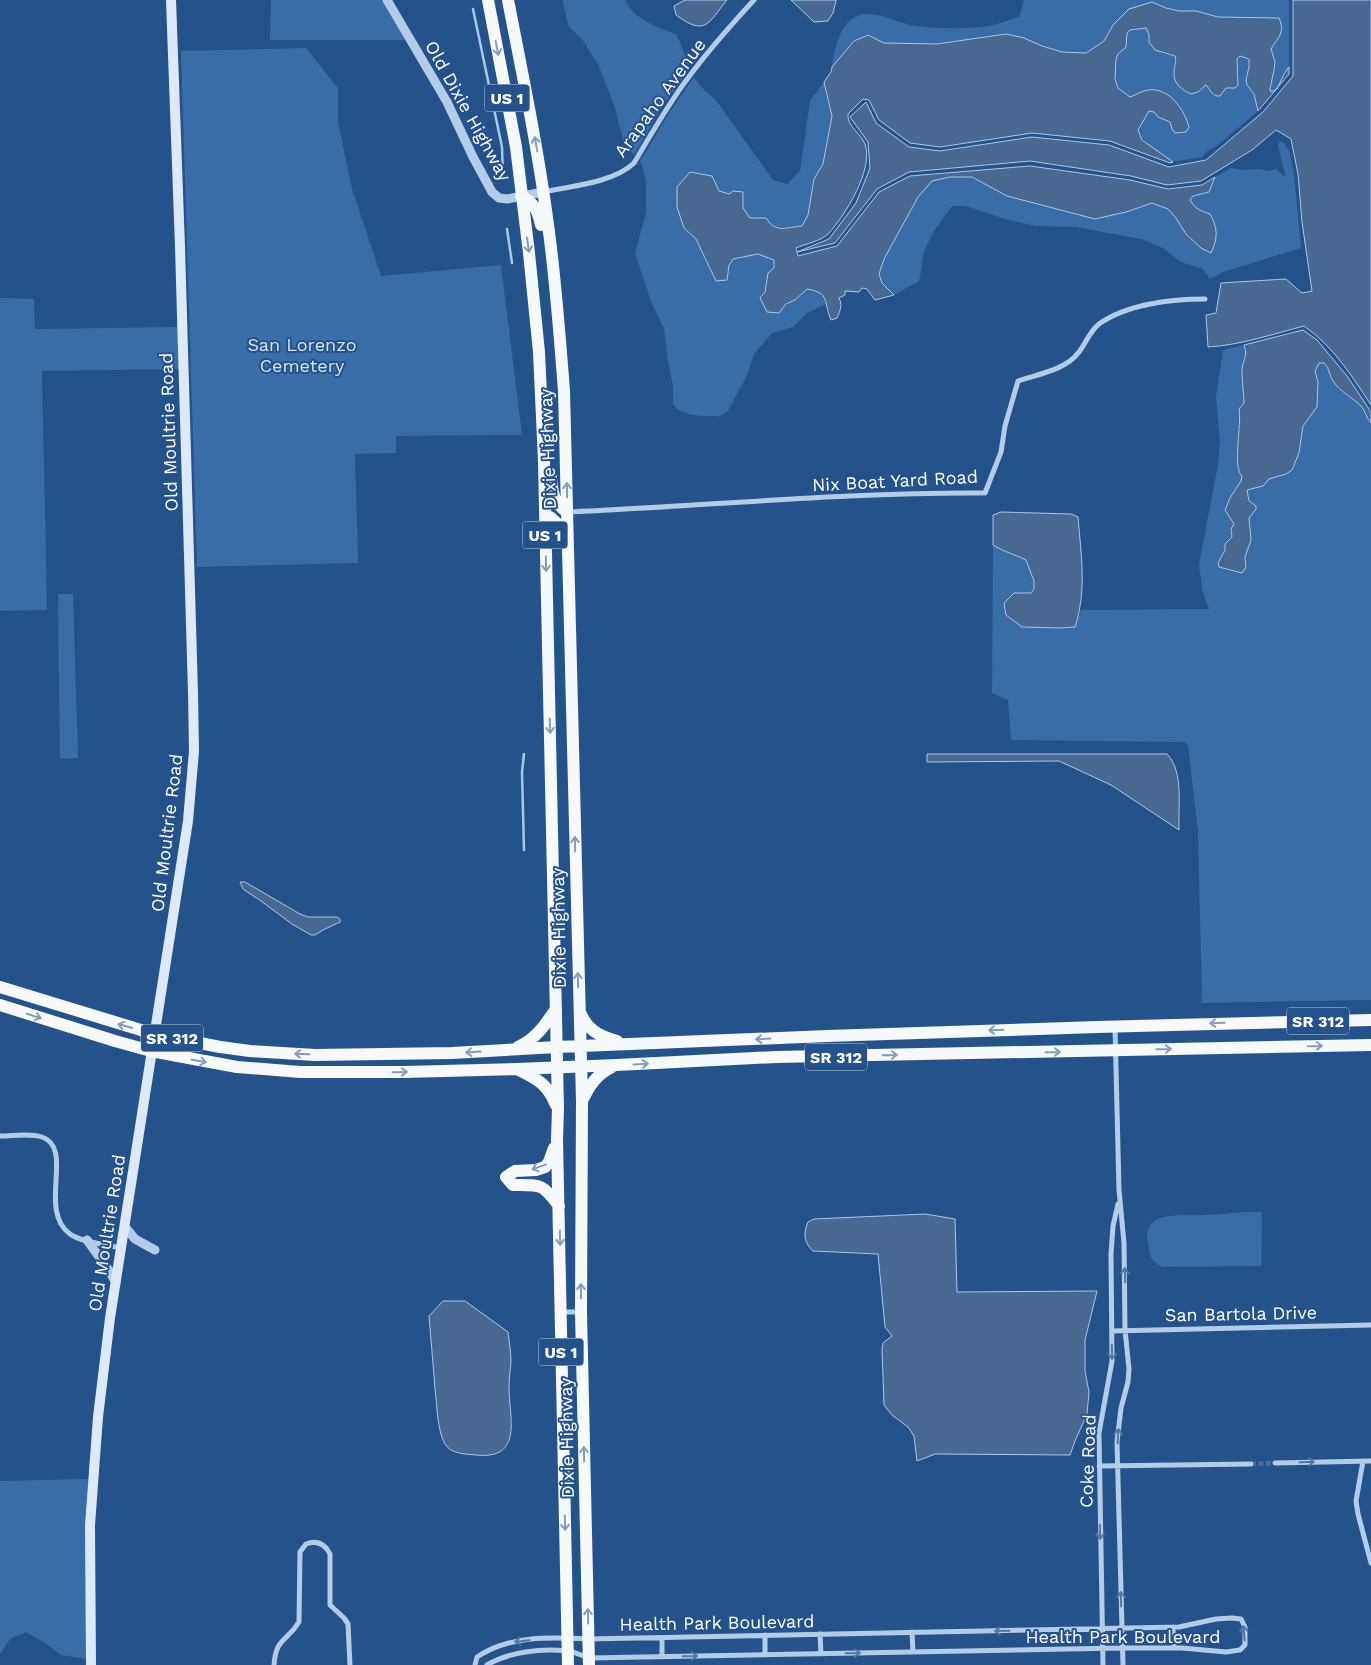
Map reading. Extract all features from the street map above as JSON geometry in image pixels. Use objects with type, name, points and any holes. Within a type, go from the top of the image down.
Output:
[{"type":"main road","name":"Old Moultrie Road","points":[[92,1665],[90,1525],[92,1475],[98,1417],[116,1283],[188,821],[194,751],[186,410],[171,0]]},
{"type":"main road","name":"US 1","points":[[488,0],[516,147],[521,196]]},
{"type":"main road","name":"US 1","points":[[508,0],[530,110],[543,192]]},
{"type":"main road","points":[[512,20],[514,0]]},
{"type":"main road","name":"Dixie Highway","points":[[543,192],[549,231],[560,340],[566,456],[578,1009],[582,1101],[581,1312],[589,1662]]},
{"type":"main road","name":"Dixie Highway","points":[[521,196],[534,296],[541,380],[544,461],[568,1665]]},
{"type":"main road","points":[[521,196],[530,200],[537,209],[542,228],[551,309],[559,432],[561,446],[566,456]]},
{"type":"main road","points":[[541,380],[547,408],[552,492],[556,503],[567,512]]},
{"type":"main road","points":[[550,516],[567,512]]},
{"type":"main road","points":[[545,536],[550,516]]},
{"type":"main road","points":[[550,516],[560,527],[564,668],[571,681]]},
{"type":"main road","name":"SR 312","points":[[0,987],[154,1034],[211,1046],[285,1054],[452,1053],[827,1036],[1115,1026],[1371,1020]]},
{"type":"main road","name":"SR 312","points":[[0,1005],[116,1042],[152,1051],[237,1067],[300,1072],[517,1069],[776,1057],[1371,1045]]},
{"type":"main road","points":[[509,1050],[528,1042],[536,1035],[556,1009]]},
{"type":"main road","points":[[578,1009],[589,1027],[597,1034],[629,1045]]},
{"type":"main road","points":[[776,1057],[776,1052],[781,1045],[808,1043],[827,1036]]},
{"type":"main road","points":[[351,1055],[351,1072]]},
{"type":"main road","points":[[582,1101],[590,1085],[599,1075],[617,1065]]},
{"type":"main road","points":[[517,1069],[536,1078],[545,1086],[552,1095],[558,1109]]},
{"type":"main road","points":[[557,1140],[550,1162],[545,1167],[536,1170],[515,1170],[506,1177],[513,1185],[535,1185],[542,1187],[548,1191],[559,1206]]},
{"type":"street","name":"Old Dixie Highway","points":[[387,0],[447,102],[487,185],[499,198],[507,199],[543,192]]},
{"type":"street","name":"Arapaho Avenue","points":[[543,192],[604,179],[628,169],[634,163],[684,83],[754,0]]},
{"type":"street","name":"Nix Boat Yard Road","points":[[567,512],[895,494],[985,493],[1001,452],[1005,426],[1018,381],[1069,363],[1097,326],[1114,315],[1175,299],[1206,299]]},
{"type":"street","name":"Coke Road","points":[[1115,1026],[1119,1199],[1124,1243],[1128,1382],[1118,1424],[1123,1665]]},
{"type":"street","points":[[0,1136],[40,1136],[51,1143],[57,1155],[55,1201],[56,1215],[60,1224],[71,1235],[122,1248]]},
{"type":"street","name":"Coke Road","points":[[1103,1665],[1099,1466],[1101,1418],[1112,1361],[1113,1226],[1119,1199]]},
{"type":"street","points":[[125,1227],[135,1240],[155,1250]]},
{"type":"street","points":[[88,1240],[116,1283]]},
{"type":"street","points":[[561,1312],[581,1312]]},
{"type":"street","name":"San Bartola Drive","points":[[1112,1331],[1371,1325]]},
{"type":"street","points":[[1363,1461],[1356,1501],[1371,1562]]},
{"type":"street","points":[[1275,1463],[1371,1461]]},
{"type":"street","points":[[1099,1466],[1251,1464]]},
{"type":"street","points":[[274,1665],[277,1646],[299,1622],[300,1552],[306,1544],[317,1542],[325,1547],[330,1554],[330,1606],[348,1624],[350,1665]]},
{"type":"street","name":"Health Park Boulevard","points":[[568,1644],[588,1639],[1174,1627],[1232,1618],[1241,1620],[1245,1627],[1245,1645],[1240,1650],[1226,1652],[1174,1648],[1102,1648],[662,1656],[589,1662]]},
{"type":"street","points":[[1174,1627],[1174,1648]]},
{"type":"street","points":[[912,1632],[913,1652]]},
{"type":"street","points":[[820,1634],[821,1654]]},
{"type":"street","points":[[765,1635],[765,1654]]},
{"type":"street","points":[[475,1665],[477,1657],[507,1642],[551,1638],[568,1644],[589,1662]]},
{"type":"street","points":[[662,1638],[662,1656]]},
{"type":"street","points":[[487,1665],[507,1655],[568,1644]]},
{"type":"green space","points":[[271,0],[382,0],[405,40],[270,40]]},
{"type":"green space","points":[[563,0],[626,0],[640,17],[655,26],[677,35],[690,68],[662,107],[634,155],[624,144],[615,108],[599,66],[582,39],[569,27]]},
{"type":"green space","points":[[1024,0],[1288,0],[1289,67],[1277,89],[1271,92],[1275,62],[1271,49],[1280,36],[1279,18],[1218,17],[1196,11],[1179,11],[1152,2],[1113,25],[1104,41],[1086,53],[1062,52],[1024,38],[976,39],[937,44],[884,43],[868,35],[854,41],[832,67],[839,37],[847,23],[860,15],[874,14],[909,25],[925,27],[981,27],[1019,17]]},
{"type":"green space","points":[[1146,28],[1149,42],[1163,54],[1175,56],[1177,61],[1174,73],[1198,92],[1207,85],[1220,96],[1226,88],[1239,78],[1237,59],[1240,56],[1249,59],[1247,85],[1254,94],[1258,111],[1218,145],[1206,152],[1203,157],[1173,162],[1149,145],[1138,131],[1149,111],[1170,122],[1172,129],[1186,117],[1175,101],[1162,91],[1141,92],[1130,97],[1122,92],[1116,80],[1115,63],[1119,53],[1123,50],[1127,33],[1130,29]]},
{"type":"green space","name":"San Lorenzo Cemetery","points":[[306,48],[338,88],[338,122],[352,189],[381,276],[501,265],[522,435],[396,436],[396,453],[355,454],[358,563],[197,567],[181,51]]},
{"type":"green space","points":[[694,77],[702,88],[715,99],[773,180],[787,184],[800,171],[810,101],[824,82],[832,116],[823,164],[814,179],[808,215],[802,226],[778,228],[766,218],[750,218],[729,194],[719,191],[684,228],[696,239],[716,281],[727,280],[729,265],[733,259],[758,254],[774,260],[775,268],[768,274],[765,292],[779,313],[807,289],[820,293],[824,297],[826,304],[807,313],[793,327],[772,333],[754,354],[747,375],[728,411],[718,417],[688,414],[673,405],[673,386],[664,329],[651,301],[635,253],[646,213],[646,181],[640,162],[669,113]]},
{"type":"green space","points":[[1280,141],[1284,143],[1290,153],[1294,174],[1301,248],[1223,272],[1210,279],[1203,269],[1181,262],[1163,248],[1141,239],[1076,227],[1035,226],[1005,219],[966,206],[952,206],[934,231],[924,251],[919,281],[894,295],[882,283],[879,274],[884,259],[918,197],[932,181],[950,177],[972,177],[1007,196],[1095,219],[1126,212],[1152,203],[1170,211],[1186,234],[1210,214],[1198,209],[1190,200],[1193,196],[1209,192],[1215,177],[1231,168],[1268,171],[1276,169],[1285,177],[1278,145]]},
{"type":"green space","points":[[0,298],[34,299],[35,329],[182,327],[184,369],[42,371],[47,610],[0,611]]},
{"type":"green space","points":[[1244,345],[1246,353],[1242,373],[1244,403],[1239,409],[1240,425],[1237,462],[1242,476],[1241,481],[1230,498],[1228,514],[1234,524],[1233,538],[1225,544],[1225,550],[1220,558],[1225,569],[1236,572],[1245,557],[1251,540],[1249,518],[1255,506],[1249,501],[1247,490],[1292,470],[1299,453],[1303,425],[1317,407],[1318,382],[1315,371],[1319,363],[1326,365],[1336,385],[1342,392],[1361,406],[1371,423],[1371,1000],[1200,1003],[1202,1001],[1198,831],[1188,746],[1185,742],[1011,740],[1008,700],[992,693],[993,545],[1026,560],[1034,581],[1034,589],[1031,593],[1014,593],[1022,627],[1075,627],[1081,610],[1209,609],[1203,593],[1199,565],[1218,464],[1220,441],[1216,397],[1223,350]]},
{"type":"green space","points":[[58,594],[73,594],[78,758],[60,759]]},
{"type":"green space","points":[[1262,1212],[1261,1266],[1163,1267],[1152,1258],[1147,1232],[1157,1220],[1175,1216]]},
{"type":"green space","points":[[88,1479],[86,1525],[87,1659],[61,1655],[26,1632],[10,1639],[0,1654],[0,1481]]},
{"type":"shaded area","points":[[685,0],[727,0],[710,21],[700,26],[686,22],[676,15],[674,6]]},
{"type":"shaded area","points":[[791,0],[836,1],[833,13],[828,21],[814,22]]},
{"type":"shaded area","points":[[1293,0],[1371,0],[1371,405],[1333,352],[1304,326],[1245,342],[1208,347],[1206,315],[1216,313],[1221,283],[1286,279],[1302,293],[1312,291],[1302,222],[1298,174],[1291,139],[1276,130],[1252,150],[1201,181],[1167,185],[1131,176],[1030,161],[909,172],[877,189],[835,243],[797,252],[829,239],[856,203],[870,168],[868,142],[850,117],[866,102],[876,123],[909,147],[940,151],[1032,137],[1109,145],[1169,167],[1206,160],[1263,112],[1293,76]]},
{"type":"shaded area","points":[[1152,2],[1179,11],[1196,11],[1218,17],[1279,18],[1281,31],[1271,49],[1275,62],[1270,89],[1271,92],[1276,89],[1258,111],[1254,94],[1247,85],[1246,80],[1249,59],[1240,56],[1237,59],[1238,85],[1235,88],[1226,88],[1220,96],[1217,96],[1206,85],[1198,92],[1191,94],[1181,88],[1175,80],[1175,56],[1155,50],[1149,42],[1146,28],[1130,30],[1127,33],[1126,47],[1118,54],[1116,59],[1115,79],[1118,88],[1130,97],[1148,90],[1163,92],[1174,101],[1187,120],[1189,127],[1186,132],[1175,133],[1170,122],[1149,111],[1138,130],[1142,140],[1173,162],[1170,163],[1110,141],[1032,133],[940,147],[910,143],[879,120],[869,100],[863,99],[848,114],[850,123],[865,144],[867,154],[862,179],[850,204],[835,226],[825,236],[796,248],[798,256],[837,246],[879,192],[910,176],[1030,166],[1130,180],[1168,189],[1202,185],[1215,177],[1209,192],[1193,196],[1190,200],[1194,206],[1210,214],[1213,219],[1216,233],[1211,253],[1201,248],[1186,234],[1168,209],[1152,203],[1126,212],[1095,219],[1007,196],[972,177],[950,177],[932,181],[918,197],[884,259],[879,274],[882,283],[894,295],[875,300],[867,289],[862,288],[859,292],[845,291],[845,295],[839,298],[841,306],[837,318],[831,320],[823,296],[820,293],[807,289],[795,300],[786,304],[779,313],[767,312],[760,298],[765,292],[768,273],[774,268],[774,260],[758,254],[733,259],[729,265],[727,280],[716,281],[696,239],[684,228],[677,207],[677,187],[690,172],[712,176],[719,191],[729,194],[733,191],[743,192],[743,208],[750,218],[766,218],[778,228],[802,226],[808,215],[814,179],[823,164],[832,116],[824,82],[832,67],[854,41],[868,35],[884,43],[937,44],[1006,34],[1024,38],[1062,52],[1086,53],[1104,41],[1113,25],[1129,9]]},
{"type":"shaded area","points":[[1289,67],[1289,74],[1278,87],[1284,74]]},
{"type":"shaded area","points":[[1303,330],[1317,340],[1347,376],[1371,412],[1371,423],[1361,406],[1336,385],[1324,363],[1319,363],[1315,371],[1318,382],[1317,407],[1303,426],[1299,453],[1292,470],[1286,474],[1269,479],[1263,486],[1247,490],[1249,501],[1256,506],[1256,509],[1249,518],[1251,540],[1245,557],[1246,567],[1242,573],[1219,567],[1218,563],[1225,550],[1225,544],[1232,537],[1231,529],[1234,524],[1225,510],[1242,476],[1239,471],[1237,455],[1239,409],[1244,403],[1242,373],[1246,353],[1244,345]]},
{"type":"shaded area","points":[[1001,512],[1071,514],[1078,517],[1082,559],[1082,586],[1079,613],[1075,627],[1022,627],[1006,615],[1004,603],[1014,593],[1031,593],[1034,589],[1034,581],[1026,560],[993,545],[993,515]]},
{"type":"shaded area","points":[[927,754],[1167,754],[1176,770],[1178,779],[1179,830],[1111,785],[1059,761],[927,762]]},
{"type":"shaded area","points":[[240,882],[245,882],[300,914],[308,917],[337,917],[340,919],[340,922],[315,935],[311,935],[292,924],[243,889]]},
{"type":"shaded area","points":[[925,1214],[955,1219],[957,1292],[1097,1291],[1085,1340],[1085,1371],[1089,1392],[1087,1414],[1070,1455],[935,1454],[917,1461],[914,1436],[908,1427],[892,1415],[884,1405],[882,1349],[883,1343],[892,1336],[885,1327],[878,1254],[813,1251],[806,1241],[805,1230],[808,1222],[814,1219]]},
{"type":"shaded area","points":[[443,1301],[465,1301],[508,1332],[511,1358],[509,1388],[510,1434],[508,1444],[501,1451],[491,1455],[472,1455],[455,1452],[445,1444],[440,1432],[429,1316]]},
{"type":"waterway","points":[[473,9],[502,147],[503,179]]},
{"type":"waterway","points":[[507,229],[512,263]]},
{"type":"waterway","points":[[524,754],[522,772],[524,850]]},
{"type":"tunnel","points":[[1251,1464],[1275,1463]]}]
